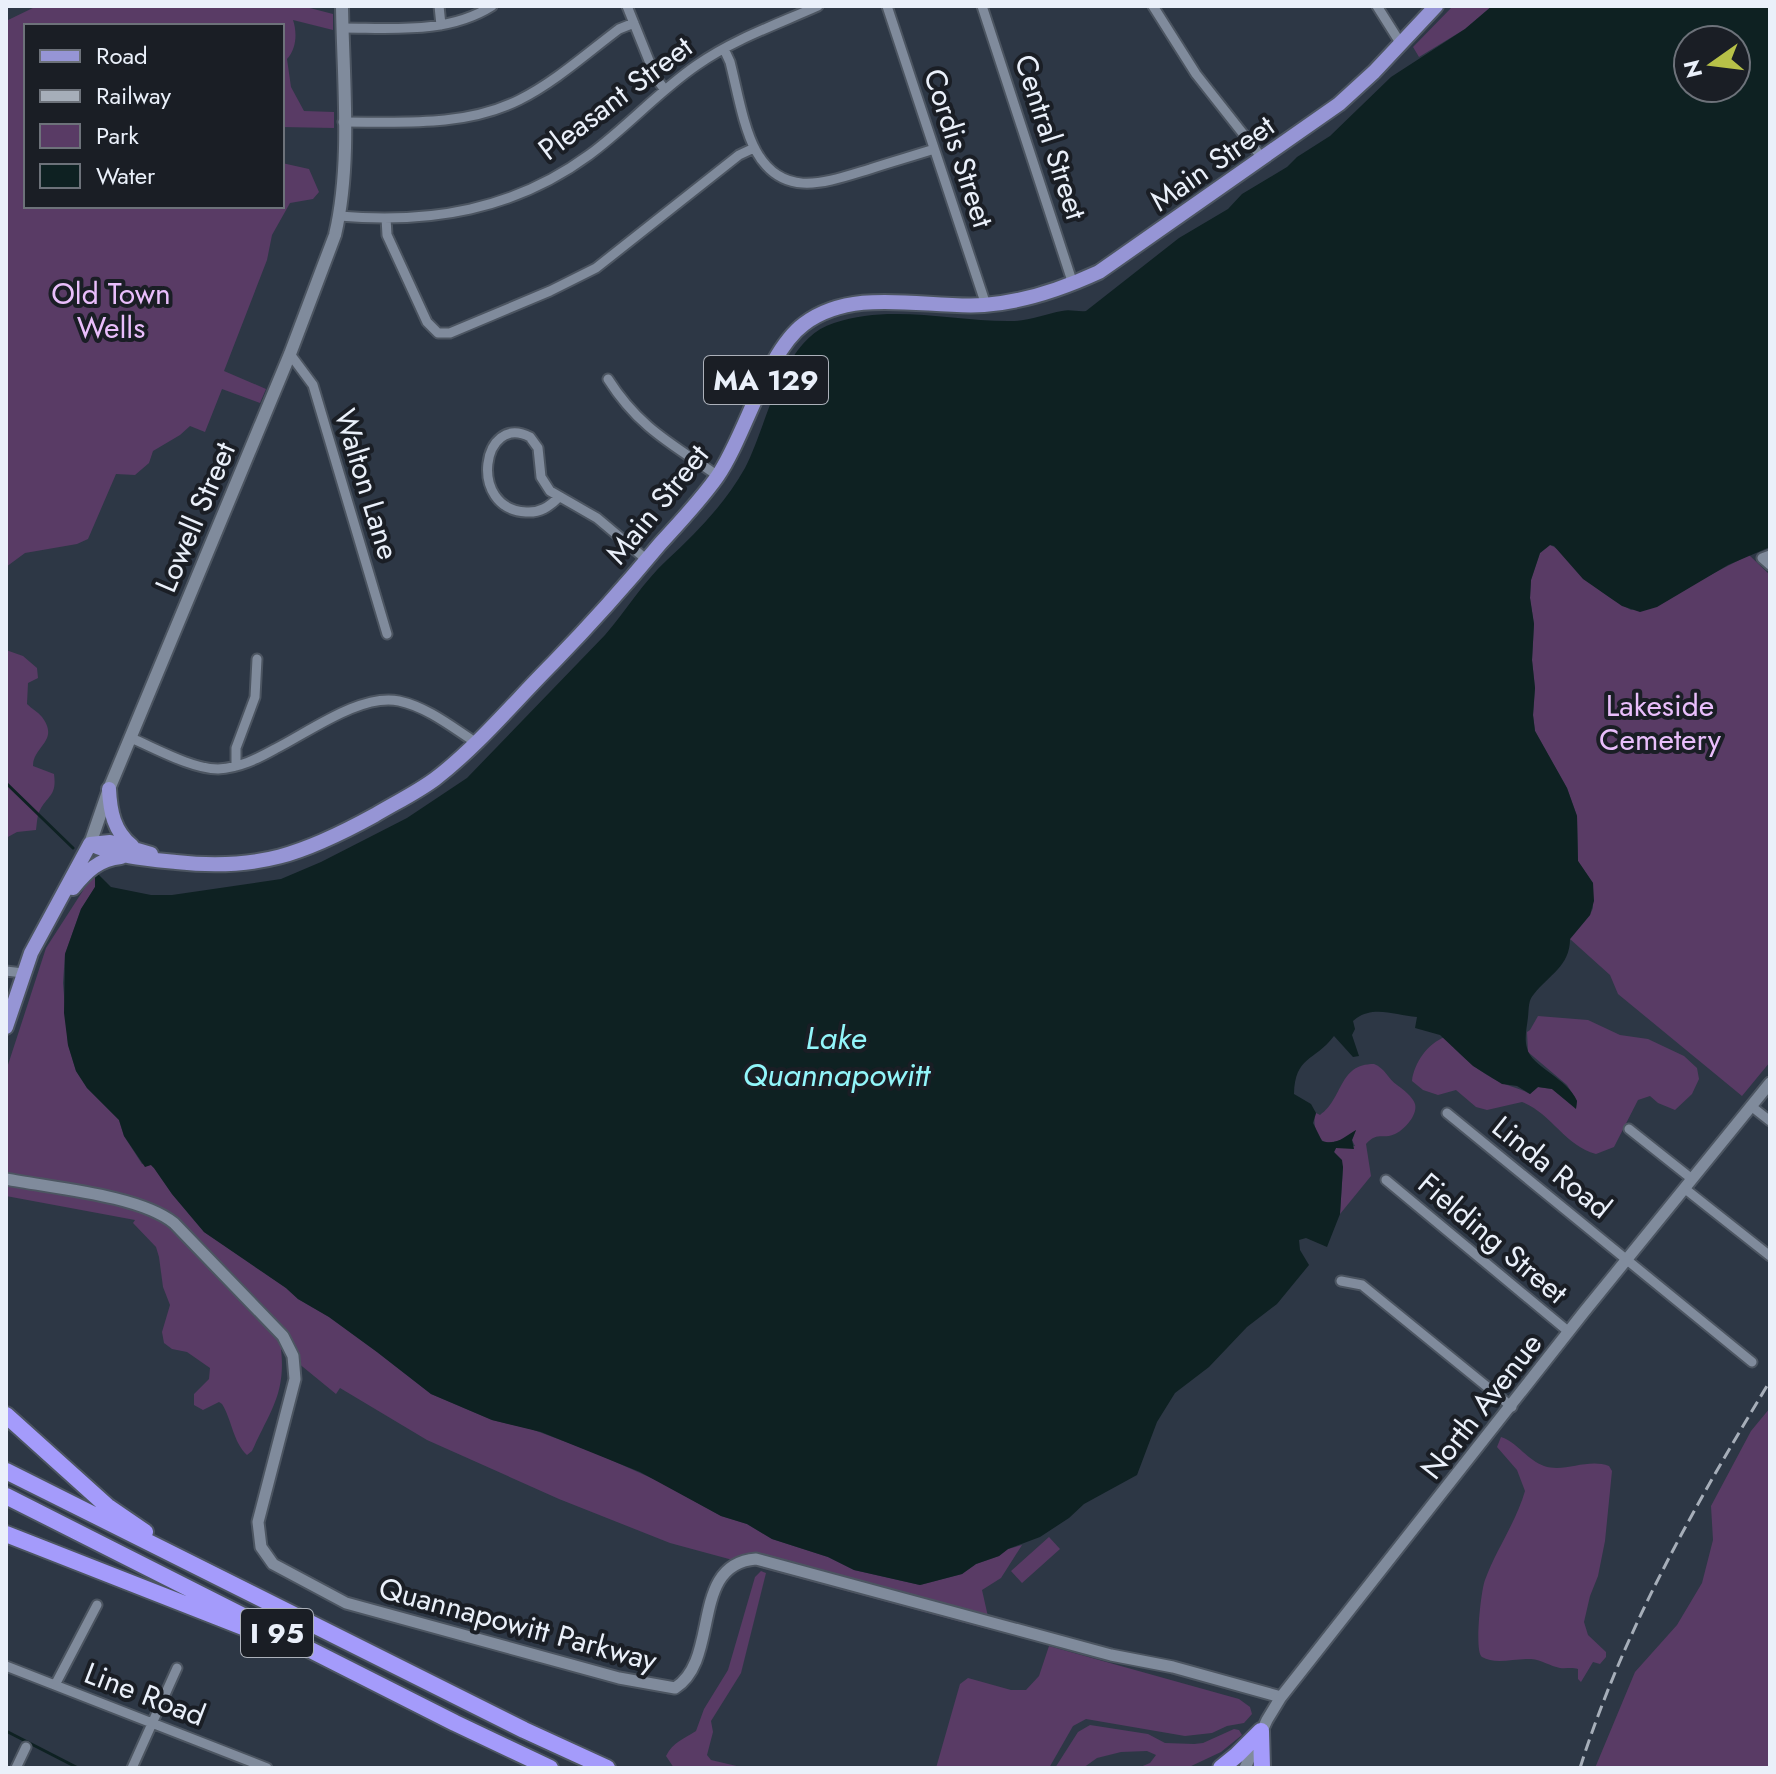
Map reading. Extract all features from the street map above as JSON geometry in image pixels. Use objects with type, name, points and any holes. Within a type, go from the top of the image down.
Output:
[{"type":"highway","points":[[6,1415],[107,1506],[203,1570]]},
{"type":"highway","name":"I 95","points":[[6,1471],[524,1730],[607,1768]]},
{"type":"highway","name":"I 95","points":[[6,1496],[550,1768]]},
{"type":"highway","points":[[6,1534],[350,1669]]},
{"type":"highway","points":[[1221,1768],[1261,1731]]},
{"type":"highway","points":[[1261,1731],[1262,1768]]},
{"type":"main road","name":"Lowell Street","points":[[6,1027],[23,973],[90,844],[109,789],[321,278],[339,216],[343,122],[342,6]]},
{"type":"main road","name":"Main Street","points":[[90,844],[122,857],[202,865],[240,865],[308,849],[417,791],[437,778],[475,742],[573,643],[718,476],[740,439],[777,358],[790,337],[806,322],[838,309],[880,301],[986,305],[1026,299],[1073,284],[1126,255],[1339,104],[1436,6]]},
{"type":"main road","points":[[109,789],[116,827],[136,849]]},
{"type":"main road","name":"Main Street","points":[[90,844],[110,842],[174,862]]},
{"type":"main road","points":[[51,916],[93,867],[122,857]]},
{"type":"street","points":[[439,6],[441,25]]},
{"type":"street","points":[[343,28],[441,25],[474,17],[492,6]]},
{"type":"street","points":[[627,6],[656,78],[665,90]]},
{"type":"street","name":"Pleasant Street","points":[[339,216],[434,218],[462,213],[548,179],[599,147],[699,63],[818,6]]},
{"type":"street","name":"Cordis Street","points":[[887,6],[986,305]]},
{"type":"street","name":"Central Street","points":[[982,6],[1073,284]]},
{"type":"street","points":[[1153,6],[1199,78],[1263,159]]},
{"type":"street","points":[[1377,6],[1401,44]]},
{"type":"street","points":[[343,122],[436,121],[494,110],[539,89],[620,28],[634,23]]},
{"type":"street","points":[[724,49],[754,148],[776,174],[810,185],[836,180],[934,149]]},
{"type":"street","points":[[386,218],[387,235],[429,325],[438,333],[450,333],[596,268],[739,155],[754,148]]},
{"type":"street","name":"Walton Lane","points":[[290,354],[313,385],[387,634]]},
{"type":"street","points":[[608,379],[641,422],[718,476]]},
{"type":"street","points":[[559,497],[541,511],[528,513],[511,509],[498,498],[491,488],[487,468],[491,452],[501,437],[515,432],[530,437],[538,448],[543,480],[559,497],[597,518],[647,560]]},
{"type":"street","points":[[1766,556],[1770,565]]},
{"type":"street","points":[[236,766],[236,748],[255,697],[257,659]]},
{"type":"street","points":[[131,738],[199,766],[217,769],[262,756],[361,704],[396,700],[418,708],[475,742]]},
{"type":"street","points":[[6,971],[23,973]]},
{"type":"street","name":"North Avenue","points":[[1245,1768],[1261,1731],[1281,1697],[1770,1083]]},
{"type":"street","points":[[1751,1106],[1770,1121]]},
{"type":"street","name":"Linda Road","points":[[1447,1113],[1752,1362]]},
{"type":"street","points":[[1629,1129],[1770,1256]]},
{"type":"street","name":"Quannapowitt Parkway","points":[[6,1179],[135,1203],[160,1213],[174,1223],[283,1336],[293,1356],[295,1379],[258,1522],[260,1542],[269,1560],[280,1570],[346,1603],[619,1678],[675,1688],[686,1681],[696,1666],[719,1581],[734,1565],[756,1559],[1111,1655],[1173,1667],[1281,1697]]},
{"type":"street","name":"Fielding Street","points":[[1386,1180],[1569,1332]]},
{"type":"street","points":[[1341,1281],[1362,1285],[1512,1407]]},
{"type":"street","points":[[55,1685],[97,1605]]},
{"type":"street","name":"Line Road","points":[[6,1666],[155,1722],[248,1764],[267,1768]]},
{"type":"street","points":[[132,1768],[177,1668]]},
{"type":"street","points":[[16,1768],[26,1747]]},
{"type":"green space","name":"Old Town Wells","points":[[37,6],[302,6],[333,14],[333,30],[293,20],[295,40],[287,59],[291,87],[304,111],[334,112],[334,128],[284,127],[284,24],[24,24],[24,208],[284,208],[284,163],[309,169],[319,192],[313,199],[290,203],[272,235],[267,260],[224,371],[266,389],[260,403],[222,389],[205,432],[190,426],[153,451],[149,463],[135,475],[116,474],[88,539],[77,544],[25,553],[6,567],[6,21]]},
{"type":"green space","points":[[1453,6],[1492,6],[1465,29],[1419,57],[1413,47]]},
{"type":"green space","name":"Lakeside Cemetery","points":[[1550,545],[1596,588],[1631,610],[1668,600],[1749,555],[1770,575],[1770,1062],[1742,1096],[1618,994],[1610,975],[1570,939],[1593,908],[1593,883],[1578,861],[1577,816],[1567,788],[1535,731],[1531,580],[1540,553]]},
{"type":"green space","points":[[6,650],[23,656],[37,668],[38,678],[28,683],[27,704],[42,717],[48,732],[33,766],[54,774],[55,781],[53,791],[39,812],[36,830],[17,832],[6,838]]},
{"type":"green space","points":[[93,875],[95,887],[81,909],[65,954],[63,983],[68,1045],[76,1071],[87,1088],[119,1120],[124,1136],[142,1164],[154,1168],[204,1232],[298,1299],[329,1317],[431,1394],[492,1420],[531,1429],[593,1452],[658,1481],[721,1516],[747,1524],[772,1539],[828,1557],[854,1570],[920,1585],[962,1574],[976,1564],[1022,1545],[1001,1578],[982,1590],[991,1630],[670,1543],[559,1499],[427,1440],[340,1388],[336,1394],[281,1349],[279,1391],[252,1451],[247,1455],[222,1404],[219,1402],[203,1410],[194,1405],[194,1394],[209,1379],[210,1368],[187,1352],[172,1349],[164,1343],[162,1332],[170,1305],[163,1287],[159,1257],[156,1247],[133,1223],[135,1220],[6,1196],[6,1071],[46,948]]},
{"type":"green space","points":[[1538,1016],[1588,1020],[1620,1035],[1648,1039],[1684,1056],[1697,1068],[1699,1079],[1692,1094],[1675,1110],[1650,1096],[1638,1100],[1614,1147],[1596,1154],[1575,1144],[1522,1102],[1487,1110],[1476,1107],[1456,1090],[1438,1095],[1423,1090],[1412,1081],[1423,1054],[1445,1037],[1478,1069],[1504,1084],[1530,1094],[1538,1087],[1552,1089],[1576,1108],[1577,1101],[1567,1085],[1528,1052],[1527,1032]]},
{"type":"green space","points":[[1374,1064],[1410,1096],[1415,1104],[1414,1113],[1410,1122],[1399,1132],[1374,1138],[1366,1144],[1371,1176],[1340,1214],[1343,1167],[1334,1152],[1336,1148],[1355,1146],[1352,1140],[1356,1130],[1344,1140],[1325,1143],[1317,1133],[1315,1117],[1316,1113],[1320,1115],[1328,1108],[1347,1076],[1362,1065]]},
{"type":"green space","points":[[1770,1408],[1770,1768],[1595,1768],[1635,1672],[1677,1625],[1702,1583],[1713,1540],[1711,1506],[1751,1431]]},
{"type":"green space","points":[[1501,1437],[1544,1466],[1560,1468],[1601,1464],[1609,1466],[1612,1471],[1605,1541],[1584,1622],[1588,1635],[1606,1652],[1606,1657],[1600,1664],[1593,1662],[1581,1682],[1578,1669],[1560,1668],[1531,1659],[1493,1661],[1480,1653],[1479,1620],[1485,1580],[1525,1491],[1517,1470],[1497,1447]]},
{"type":"green space","points":[[1049,1537],[1060,1549],[1022,1583],[1011,1571]]},
{"type":"green space","points":[[761,1571],[766,1573],[741,1673],[711,1721],[713,1732],[707,1755],[711,1760],[745,1768],[674,1768],[666,1756],[675,1744],[696,1731],[704,1709],[728,1670],[755,1577]]},
{"type":"green space","points":[[1049,1646],[1239,1699],[1250,1707],[1252,1714],[1244,1723],[1212,1733],[1185,1736],[1086,1719],[1073,1726],[1049,1768],[936,1768],[960,1684],[968,1678],[1011,1690],[1026,1690],[1039,1676]]},
{"type":"green space","points":[[1090,1725],[1148,1734],[1165,1743],[1203,1743],[1234,1729],[1242,1735],[1221,1752],[1187,1768],[1138,1768],[1150,1763],[1156,1755],[1147,1751],[1121,1752],[1097,1758],[1083,1768],[1055,1768],[1078,1732]]},
{"type":"water","name":"Lake Quannapowitt","points":[[1492,6],[1770,6],[1770,547],[1728,565],[1657,607],[1640,612],[1622,606],[1583,579],[1554,546],[1550,545],[1540,553],[1531,580],[1535,731],[1567,788],[1577,816],[1578,861],[1593,883],[1594,901],[1590,915],[1570,939],[1563,963],[1531,999],[1526,1040],[1535,1061],[1572,1093],[1577,1101],[1576,1109],[1552,1089],[1538,1087],[1530,1094],[1517,1086],[1502,1084],[1473,1066],[1440,1035],[1415,1028],[1417,1017],[1375,1012],[1353,1021],[1355,1029],[1352,1035],[1359,1056],[1353,1057],[1334,1036],[1307,1060],[1295,1082],[1294,1094],[1311,1104],[1316,1113],[1313,1123],[1322,1141],[1336,1141],[1356,1130],[1352,1140],[1354,1149],[1336,1148],[1334,1152],[1342,1160],[1343,1167],[1340,1214],[1327,1247],[1306,1238],[1299,1240],[1300,1250],[1309,1265],[1277,1304],[1247,1327],[1209,1367],[1175,1393],[1157,1422],[1137,1475],[1084,1504],[1040,1537],[976,1564],[962,1574],[920,1585],[854,1570],[828,1557],[772,1539],[747,1524],[721,1516],[640,1472],[541,1432],[492,1420],[431,1394],[329,1317],[298,1299],[204,1232],[154,1168],[151,1165],[145,1167],[124,1136],[119,1120],[87,1088],[76,1071],[68,1045],[64,1013],[65,954],[81,909],[95,887],[95,875],[111,887],[151,895],[172,895],[281,879],[407,818],[467,778],[605,635],[650,578],[719,506],[745,468],[789,364],[801,346],[816,332],[855,317],[877,315],[1015,321],[1065,310],[1086,311],[1179,238],[1228,209],[1242,194],[1330,136],[1391,77],[1465,29]]},
{"type":"waterway","points":[[6,783],[73,848]]},
{"type":"waterway","points":[[6,1731],[78,1768]]},
{"type":"railway","points":[[1580,1768],[1618,1666],[1663,1569],[1770,1381]]}]
